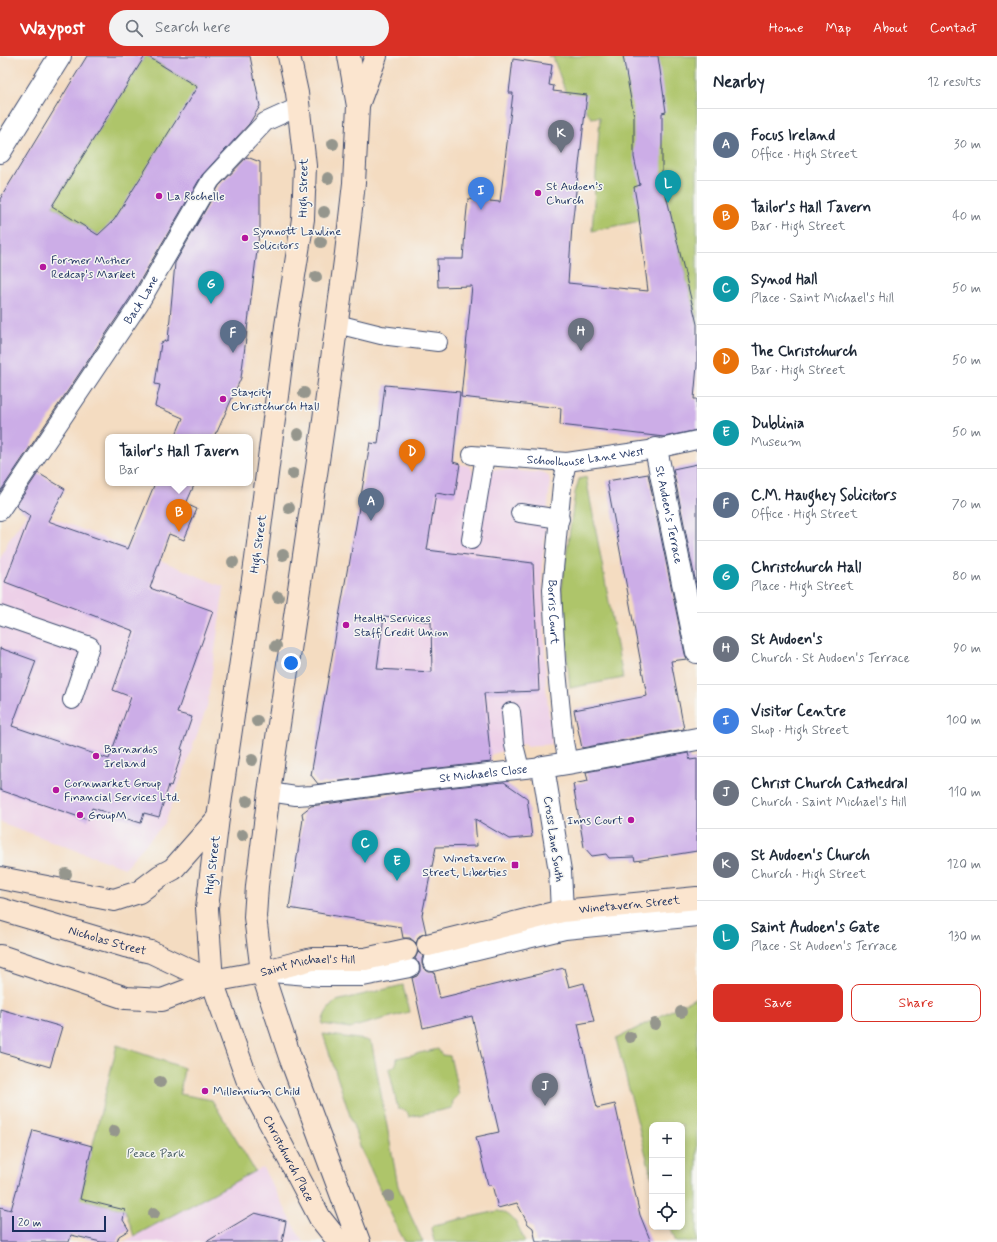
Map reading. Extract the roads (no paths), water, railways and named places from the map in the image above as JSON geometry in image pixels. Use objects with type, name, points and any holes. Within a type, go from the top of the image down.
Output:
[{"type":"main road","name":"High Street","points":[[212,981],[206,908],[256,559],[286,326],[303,219],[305,166],[297,93],[290,56]]},
{"type":"main road","points":[[349,56],[358,106],[354,183],[322,435],[269,792],[254,917],[262,972],[290,1057],[358,1242]]},
{"type":"main road","points":[[358,106],[376,56]]},
{"type":"main road","points":[[0,878],[114,900],[138,892],[160,876],[174,869],[218,818]]},
{"type":"main road","name":"Winetavern Street","points":[[564,921],[697,898]]},
{"type":"main road","name":"Nicholas Street","points":[[0,909],[125,946],[151,952],[212,981]]},
{"type":"main road","points":[[430,953],[468,936],[564,921]]},
{"type":"main road","points":[[0,956],[126,998],[162,1000],[212,981],[262,972]]},
{"type":"main road","name":"Saint Michael's Hill","points":[[262,972],[312,959],[408,959]]},
{"type":"main road","name":"Christchurch Place","points":[[212,981],[247,1079],[320,1218],[339,1242]]},
{"type":"street","points":[[0,152],[60,56]]},
{"type":"street","name":"St Audoen's Terrace","points":[[656,449],[697,652]]},
{"type":"street","name":"St Michaels Close","points":[[543,767],[697,738]]},
{"type":"street","name":"Cross Lane South","points":[[543,767],[560,871],[564,921]]},
{"type":"lane","name":"Back Lane","points":[[0,512],[139,304],[211,180],[265,122],[298,107]]},
{"type":"lane","points":[[337,324],[381,335],[438,342]]},
{"type":"lane","name":"Schoolhouse Lane West","points":[[471,540],[479,455],[567,462],[656,449],[697,440]]},
{"type":"lane","name":"Borris Court","points":[[567,462],[562,485],[560,519],[552,590],[556,661],[564,742],[568,763]]},
{"type":"lane","points":[[520,513],[560,519]]},
{"type":"lane","points":[[0,615],[90,646],[72,700]]},
{"type":"lane","points":[[511,712],[514,745],[520,769]]},
{"type":"lane","name":"St Michaels Close","points":[[269,792],[296,796],[312,795],[423,780],[543,767]]},
{"type":"lane","name":"Winetavern Street","points":[[564,921],[697,917]]},
{"type":"place","name":"St Audoen's Church","points":[[561,153]]},
{"type":"place","name":"St Audoen’s Church","points":[[538,193]]},
{"type":"place","name":"La Rochelle","points":[[159,196]]},
{"type":"place","name":"Saint Audoen's Gate","points":[[668,203]]},
{"type":"place","name":"Visitor Centre","points":[[481,210]]},
{"type":"place","name":"Synnott Lawline Solicitors","points":[[245,238]]},
{"type":"place","name":"Former Mother Redcap's Market","points":[[43,267]]},
{"type":"place","name":"Christchurch Hall","points":[[211,304]]},
{"type":"place","name":"St Audoen's","points":[[581,351]]},
{"type":"place","name":"C.M. Haughey Solicitors","points":[[233,353]]},
{"type":"place","name":"Staycity Christchurch Hall","points":[[223,399]]},
{"type":"place","name":"The Christchurch","points":[[412,472]]},
{"type":"place","name":"Focus Ireland","points":[[371,521]]},
{"type":"place","name":"Tailor's Hall Tavern","points":[[179,532]]},
{"type":"place","name":"Health Services Staff Credit Union","points":[[346,625]]},
{"type":"place","name":"Barnardos Ireland","points":[[96,756]]},
{"type":"place","name":"Cornmarket Group Financial Services Ltd.","points":[[56,790]]},
{"type":"place","name":"GroupM","points":[[80,815]]},
{"type":"place","name":"Inns Court","points":[[631,820]]},
{"type":"place","name":"Synod Hall","points":[[365,863]]},
{"type":"place","name":"Winetavern Street, Liberties","points":[[515,865]]},
{"type":"place","name":"Dublinia","points":[[397,881]]},
{"type":"place","name":"Millennium Child","points":[[205,1091]]},
{"type":"place","name":"Christ Church Cathedral","points":[[545,1106]]},
{"type":"park label","name":"Peace Park","points":[[156,1153]]}]
